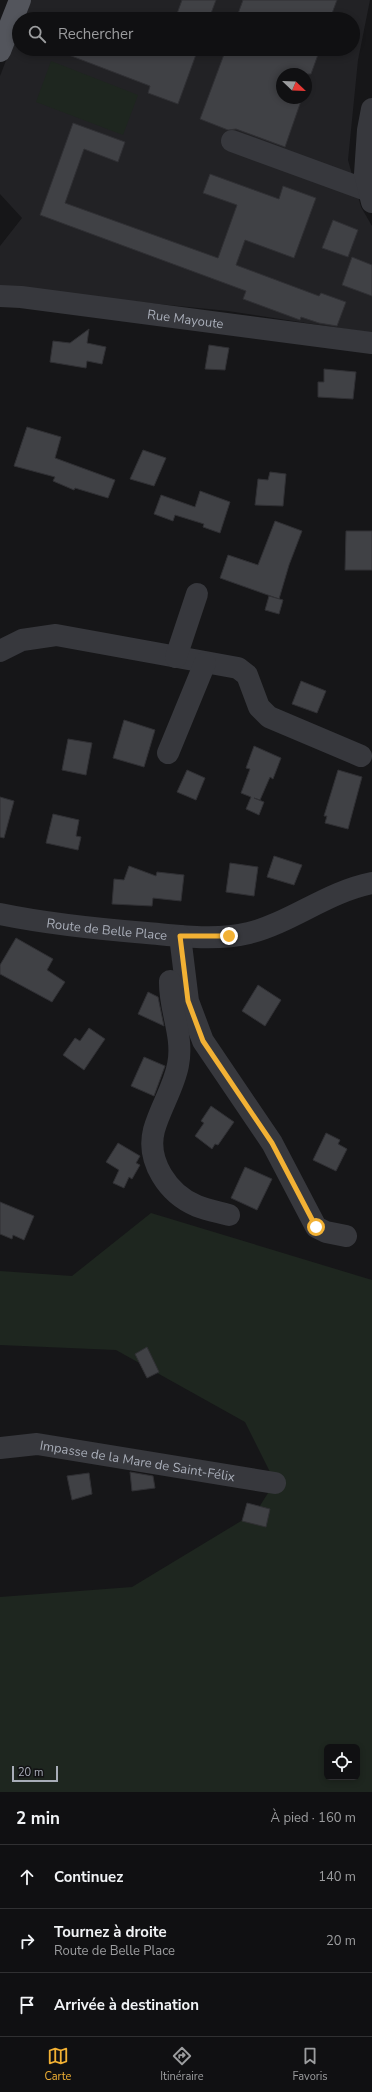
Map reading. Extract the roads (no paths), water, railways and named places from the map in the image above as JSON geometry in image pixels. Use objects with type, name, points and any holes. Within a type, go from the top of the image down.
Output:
[{"type":"main road","points":[[15,12],[20,0]]},
{"type":"main road","points":[[0,51],[12,20]]},
{"type":"street","points":[[370,197],[365,174],[369,159],[368,130],[372,109]]},
{"type":"street","points":[[232,141],[370,197]]},
{"type":"street","name":"Rue Mayoute","points":[[0,296],[21,297],[372,343]]},
{"type":"street","points":[[176,657],[197,594]]},
{"type":"street","points":[[0,651],[22,640],[56,635],[238,668],[247,675],[259,707],[269,716],[361,756]]},
{"type":"street","points":[[168,753],[205,663]]},
{"type":"street","name":"Route de Belle Place","points":[[0,914],[180,943],[250,932],[273,924],[354,886],[372,883]]},
{"type":"street","points":[[180,943],[171,969],[170,984],[180,1048],[178,1066],[154,1131],[154,1162],[163,1179],[179,1194],[196,1205],[229,1215]]},
{"type":"street","points":[[180,943],[188,1001],[203,1041],[272,1143],[316,1227],[326,1232],[346,1236]]},
{"type":"street","name":"Impasse de la Mare de Saint-Félix","points":[[0,1448],[37,1444],[275,1484]]}]
